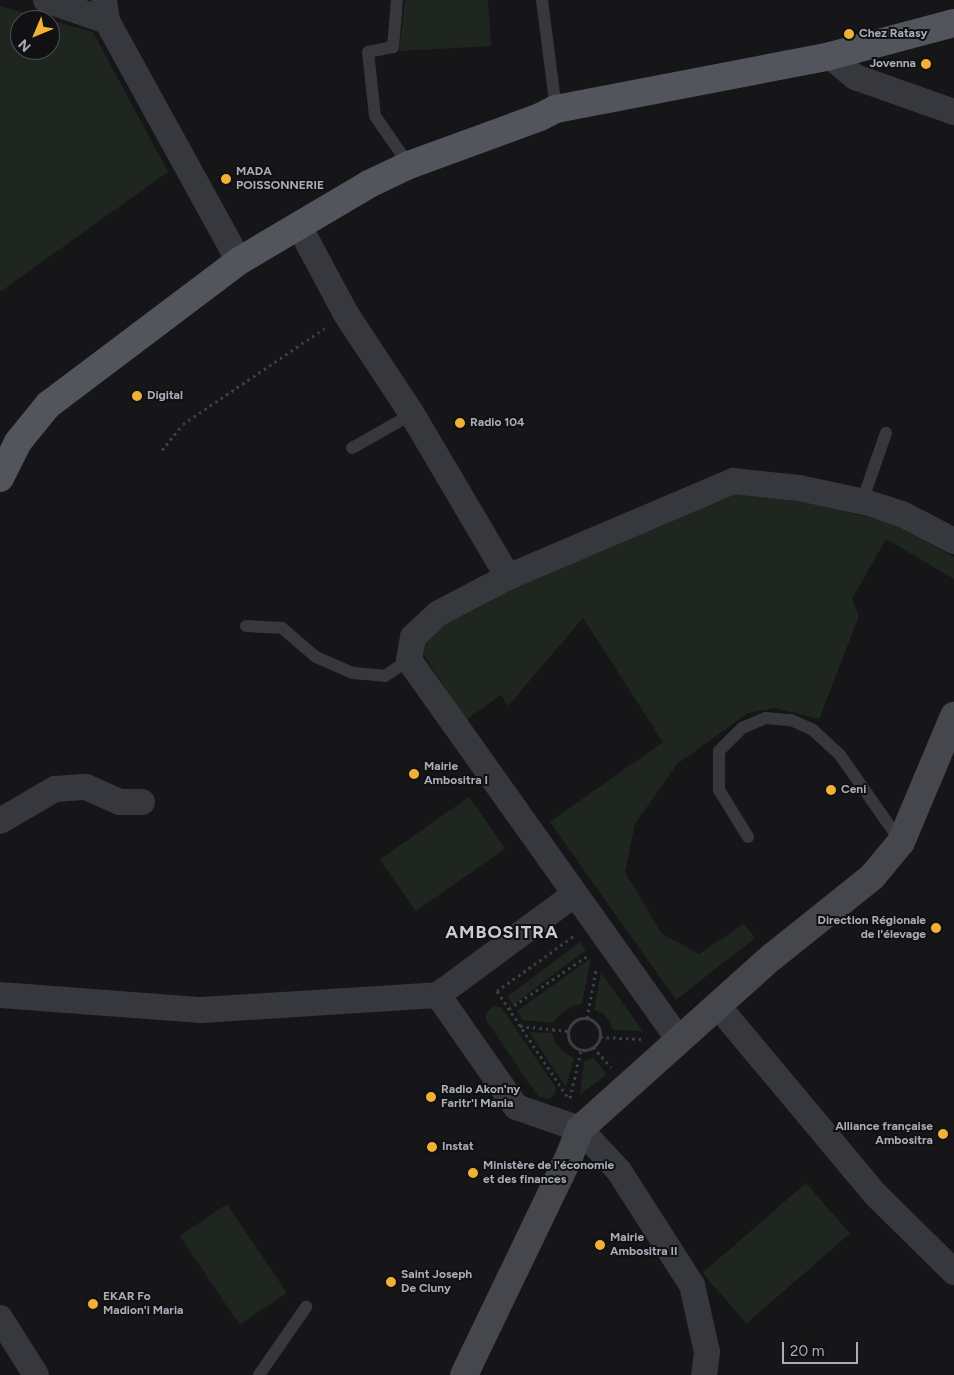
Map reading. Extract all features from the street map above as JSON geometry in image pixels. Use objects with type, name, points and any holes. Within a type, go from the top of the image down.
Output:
[{"type":"main road","points":[[0,478],[18,442],[48,405],[239,261],[368,184],[409,164],[540,118],[556,110],[830,56],[954,23]]},
{"type":"street","points":[[46,0],[105,11],[239,261]]},
{"type":"street","points":[[830,56],[856,77],[954,112]]},
{"type":"street","points":[[299,226],[346,314],[412,414],[508,577]]},
{"type":"street","points":[[678,1040],[600,934],[575,894],[409,660],[413,636],[439,613],[508,577],[733,481],[799,488],[865,502],[902,514],[954,541]]},
{"type":"street","points":[[464,1375],[569,1157],[580,1129],[772,957],[872,877],[902,842],[954,716]]},
{"type":"street","points":[[0,821],[55,789],[86,788],[120,802],[142,802]]},
{"type":"street","points":[[0,995],[201,1010],[438,995],[575,894]]},
{"type":"street","points":[[438,995],[516,1107],[580,1129],[619,1170],[692,1285],[707,1352],[704,1375]]},
{"type":"street","points":[[718,1005],[875,1194],[954,1272]]},
{"type":"street","points":[[0,1318],[36,1375]]},
{"type":"lane","points":[[398,0],[393,47],[368,52],[375,116],[409,164]]},
{"type":"lane","points":[[542,0],[556,110]]},
{"type":"lane","points":[[352,448],[412,414]]},
{"type":"lane","points":[[865,502],[864,496],[886,434]]},
{"type":"lane","points":[[246,626],[282,628],[316,656],[353,673],[385,676],[409,660]]},
{"type":"lane","points":[[748,837],[719,790],[719,751],[742,728],[766,718],[790,720],[813,730],[840,755],[902,842]]},
{"type":"lane","points":[[259,1375],[306,1308]]},
{"type":"path","points":[[162,450],[184,424],[346,314]]},
{"type":"path","points":[[509,1009],[600,934]]},
{"type":"path","points":[[581,1050],[569,1100],[497,991],[600,934]]},
{"type":"path","points":[[587,1018],[600,934]]},
{"type":"path","points":[[587,1018],[597,1025],[600,1037],[593,1048],[581,1050],[570,1043],[568,1031],[574,1021],[587,1018]]},
{"type":"path","points":[[520,1026],[568,1031]]},
{"type":"shaded area","points":[[405,0],[488,0],[491,46],[399,51]]},
{"type":"shaded area","points":[[0,6],[14,10],[10,10],[10,60],[60,60],[60,23],[93,32],[168,172],[0,292]]},
{"type":"shaded area","points":[[733,492],[823,505],[896,525],[954,557],[954,579],[886,539],[852,599],[859,616],[819,719],[775,708],[748,713],[677,764],[635,824],[625,872],[662,934],[699,954],[744,924],[755,938],[676,1000],[550,822],[663,742],[583,618],[508,706],[501,695],[466,720],[422,652],[428,633],[467,610],[627,535]]},
{"type":"shaded area","points":[[469,797],[505,849],[416,911],[380,860]]},
{"type":"shaded area","points":[[580,942],[586,950],[513,1005],[507,997]]},
{"type":"shaded area","points":[[591,958],[582,1004],[572,1006],[559,1015],[553,1023],[522,1020],[517,1011]]},
{"type":"shaded area","points":[[601,973],[643,1031],[613,1030],[609,1020],[602,1013],[594,1010]]},
{"type":"shaded area","points":[[494,1006],[502,1008],[556,1088],[555,1094],[549,1099],[538,1096],[486,1020],[486,1013]]},
{"type":"shaded area","points":[[529,1032],[552,1033],[556,1044],[574,1058],[566,1087]]},
{"type":"shaded area","points":[[593,1058],[607,1074],[580,1095],[584,1062]]},
{"type":"shaded area","points":[[806,1183],[850,1234],[747,1323],[703,1273]]},
{"type":"shaded area","points":[[227,1204],[287,1293],[240,1325],[180,1236]]},
{"type":"place","name":"Chez Ratasy","points":[[849,34]]},
{"type":"place","name":"Jovenna","points":[[926,64]]},
{"type":"place","name":"MADA POISSONNERIE","points":[[226,179]]},
{"type":"place","name":"Digital","points":[[137,396]]},
{"type":"place","name":"Radio 104","points":[[460,423]]},
{"type":"place","name":"Mairie Ambositra I","points":[[414,774]]},
{"type":"place","name":"Ceni","points":[[831,790]]},
{"type":"place","name":"Direction Régionale de l'élevage","points":[[936,928]]},
{"type":"place","name":"Radio Akon'ny Faritr'I Mania","points":[[431,1097]]},
{"type":"place","name":"Alliance française Ambositra","points":[[943,1134]]},
{"type":"place","name":"Instat","points":[[432,1147]]},
{"type":"place","name":"Ministère de l'économie et des finances","points":[[473,1173]]},
{"type":"place","name":"Mairie Ambositra II","points":[[600,1245]]},
{"type":"place","name":"Saint Joseph De Cluny","points":[[391,1282]]},
{"type":"place","name":"EKAR Fo Madion'i Maria","points":[[93,1304]]},
{"type":"district","name":"AMBOSITRA","points":[[502,932]]}]
